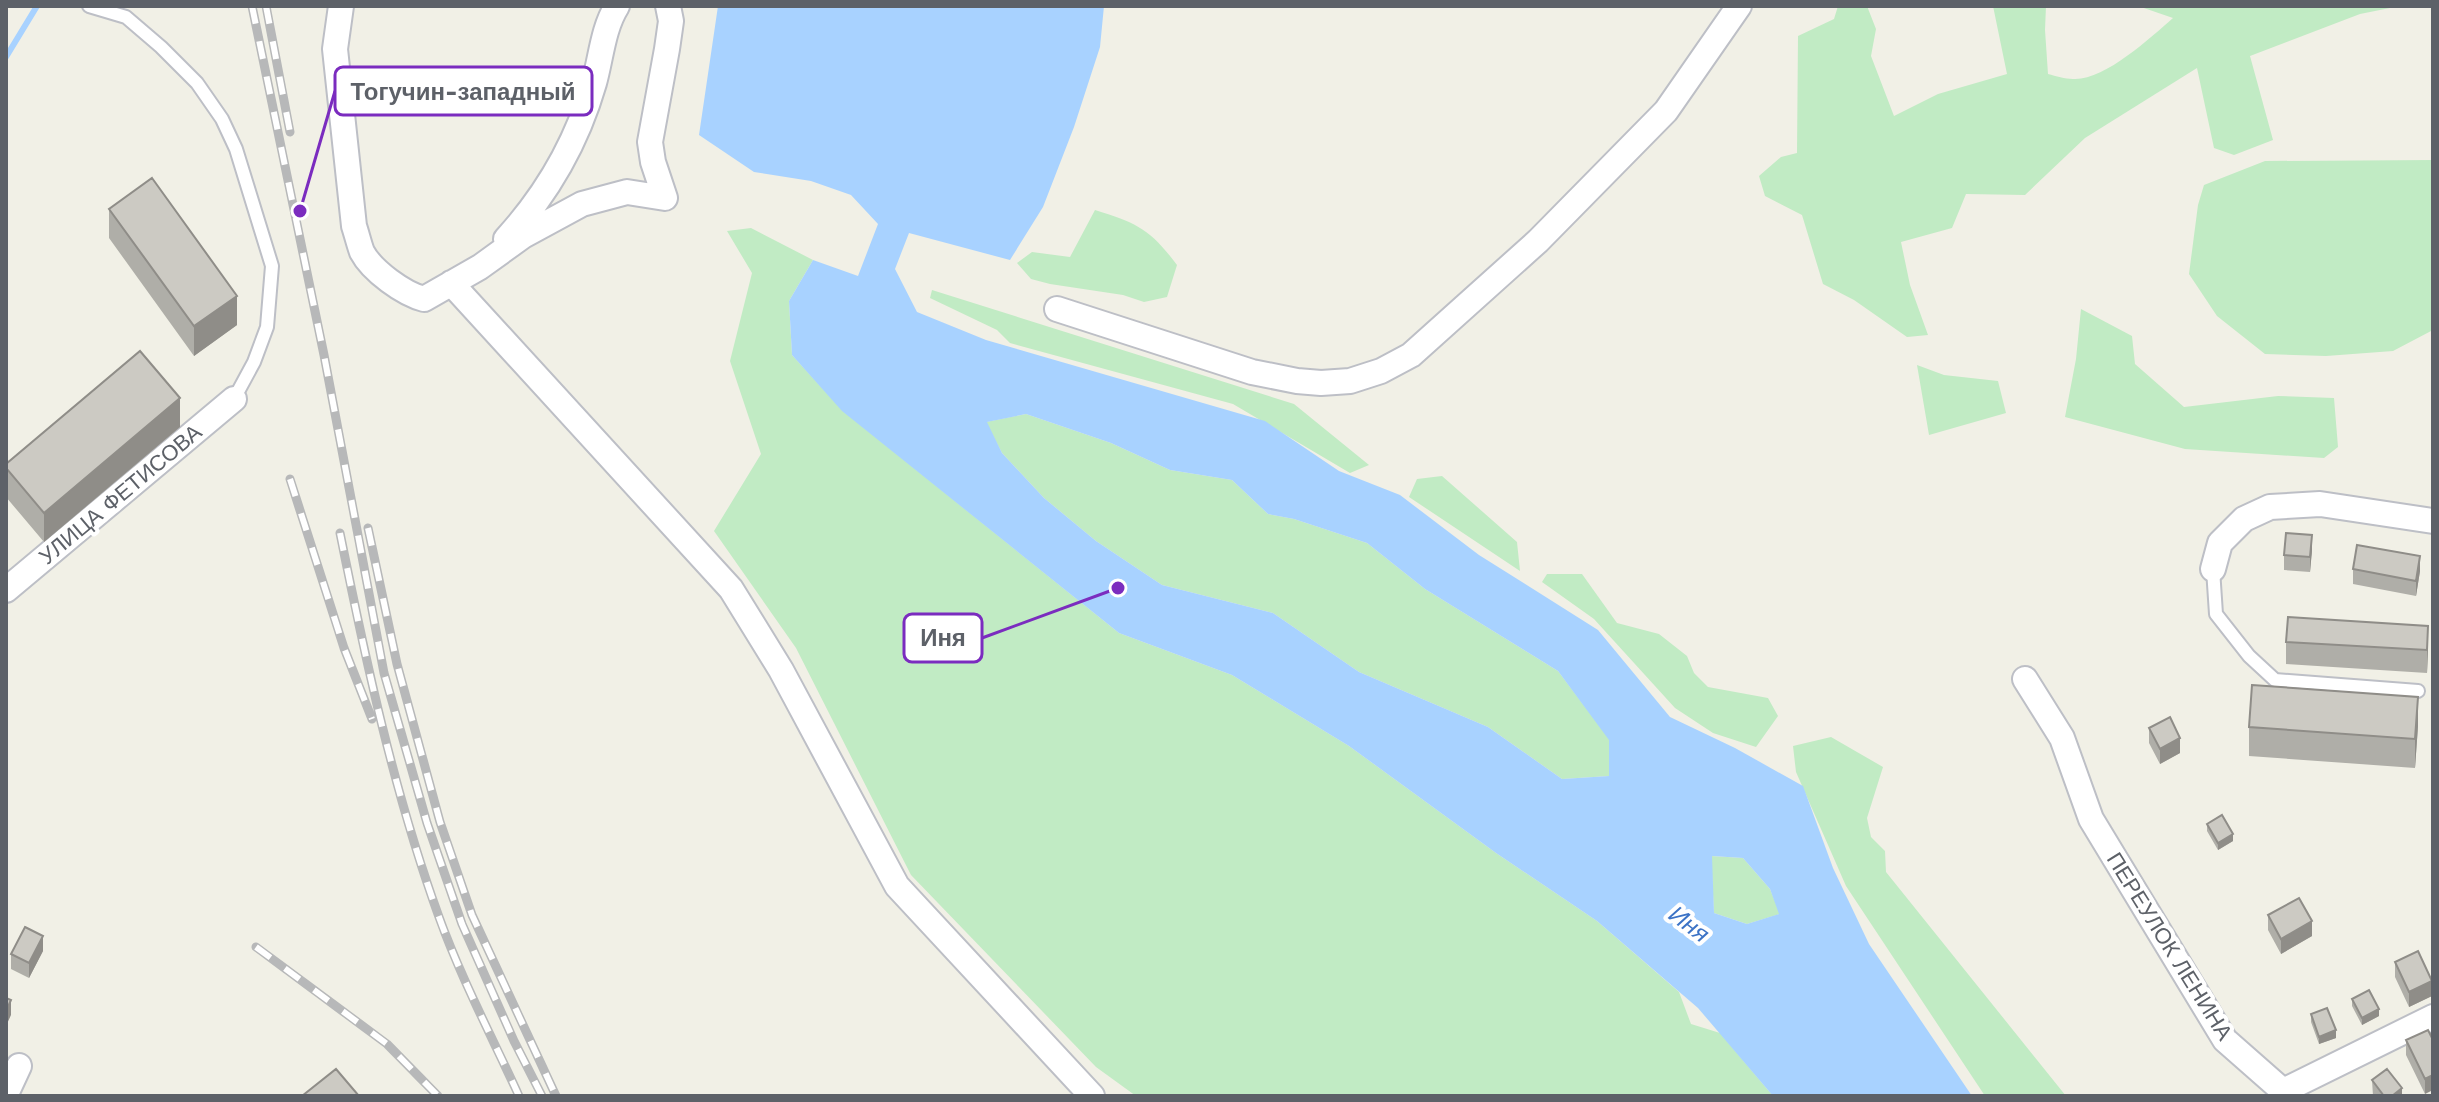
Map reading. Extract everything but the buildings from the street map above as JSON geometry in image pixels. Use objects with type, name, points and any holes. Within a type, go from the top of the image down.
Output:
[{"type":"street","points":[[341,6],[335,49],[354,226],[363,254],[387,279],[410,296],[424,299],[480,267],[523,236],[582,204],[627,192],[665,198],[650,142],[671,21],[668,6]]},
{"type":"street","points":[[480,267],[525,218],[550,184],[572,141],[593,87],[606,32],[617,6]]},
{"type":"street","points":[[1057,309],[1252,372],[1297,381],[1350,381],[1381,371],[1411,355],[1538,241],[1666,111],[1739,6]]},
{"type":"street","points":[[451,283],[731,589],[781,670],[897,886],[1092,1096]]},
{"type":"street","name":"УЛИЦА ФЕТИСОВА","points":[[6,590],[234,399]]},
{"type":"street","points":[[2213,569],[2220,543],[2244,519],[2270,507],[2320,504],[2433,521]]},
{"type":"street","name":"ПЕРЕУЛОК ЛЕНИНА","points":[[2025,679],[2062,738],[2091,819],[2225,1040],[2283,1091],[2433,1017]]},
{"type":"street","points":[[6,1094],[19,1066]]},
{"type":"lane","points":[[89,6],[126,17],[161,47],[197,83],[222,119],[236,149],[272,266],[267,327],[254,362],[234,399]]},
{"type":"lane","points":[[2213,569],[2216,614],[2249,656],[2275,680],[2418,691]]},
{"type":"green space","points":[[1838,6],[1867,6],[1876,29],[1871,56],[1894,116],[1938,94],[2007,74],[1993,6],[2046,6],[2048,74],[2073,79],[2085,78],[2112,66],[2173,18],[2138,6],[2400,6],[2360,14],[2250,56],[2273,140],[2234,155],[2214,148],[2197,68],[2085,138],[2025,195],[1966,194],[1952,228],[1901,242],[1910,285],[1928,335],[1907,337],[1854,300],[1823,284],[1802,215],[1765,196],[1759,176],[1781,157],[1797,153],[1798,36],[1834,19]]},
{"type":"green space","points":[[2433,160],[2433,330],[2393,351],[2326,356],[2265,354],[2217,316],[2189,274],[2198,205],[2204,185],[2265,161]]},
{"type":"green space","points":[[1095,210],[1142,229],[1177,265],[1167,297],[1144,302],[1123,295],[1050,284],[1031,279],[1017,263],[1032,252],[1070,257]]},
{"type":"green space","points":[[751,228],[813,260],[789,301],[792,355],[843,411],[1119,633],[1232,675],[1349,746],[1496,853],[1597,921],[1679,992],[1691,1024],[1720,1033],[1773,1096],[1136,1096],[1096,1067],[911,875],[796,648],[714,531],[761,454],[730,361],[752,273],[727,231]]},
{"type":"green space","points":[[932,290],[1294,404],[1369,465],[1350,473],[1233,404],[1010,343],[997,330],[930,298]]},
{"type":"green space","points":[[2081,309],[2132,336],[2135,364],[2184,407],[2278,396],[2334,398],[2338,447],[2324,458],[2185,449],[2065,417]]},
{"type":"green space","points":[[1917,365],[1944,375],[1998,381],[2006,413],[1929,435]]},
{"type":"green space","points":[[1026,414],[1111,443],[1170,470],[1232,480],[1268,514],[1294,519],[1367,543],[1425,589],[1558,671],[1610,740],[1609,776],[1562,779],[1488,727],[1359,672],[1273,613],[1162,585],[1096,541],[1044,498],[1002,453],[986,422]]},
{"type":"green space","points":[[1442,476],[1517,542],[1520,571],[1409,497],[1417,479]]},
{"type":"green space","points":[[1547,574],[1582,574],[1617,623],[1659,634],[1687,656],[1694,673],[1708,687],[1768,698],[1778,716],[1756,747],[1713,733],[1675,708],[1594,619],[1542,582]]},
{"type":"green space","points":[[1831,737],[1883,767],[1867,818],[1871,837],[1885,851],[1886,872],[2066,1096],[1985,1096],[1846,886],[1796,772],[1793,746]]},
{"type":"green space","points":[[1711,856],[1743,858],[1770,889],[1780,914],[1747,924],[1714,913]]},
{"type":"water","points":[[718,6],[1104,6],[1100,47],[1043,207],[1010,260],[909,233],[895,269],[917,312],[986,340],[1265,421],[1339,471],[1400,495],[1479,555],[1598,630],[1670,717],[1735,748],[1803,786],[1833,868],[1869,944],[1972,1096],[1773,1096],[1698,1008],[1597,921],[1496,853],[1349,746],[1232,675],[1119,633],[842,411],[792,355],[789,301],[813,260],[858,276],[878,224],[851,195],[811,181],[754,172],[699,135]],"holes":[[[1026,414],[1111,443],[1170,470],[1232,480],[1268,514],[1294,519],[1367,543],[1425,589],[1558,671],[1609,740],[1609,776],[1562,779],[1488,727],[1359,672],[1273,613],[1162,585],[1096,541],[1044,498],[1002,453],[987,422]],[[1712,856],[1743,858],[1770,889],[1779,914],[1747,924],[1714,913]]]},
{"type":"waterway","points":[[6,57],[37,6]]},
{"type":"railway","points":[[252,6],[324,355],[384,673],[427,823],[462,924],[542,1096]]},
{"type":"railway","points":[[266,6],[290,132]]},
{"type":"railway","points":[[290,479],[344,648],[372,719]]},
{"type":"railway","points":[[368,528],[397,664],[440,822],[472,915],[556,1096]]},
{"type":"railway","points":[[340,533],[382,727],[408,823],[457,962],[519,1096]]},
{"type":"railway","points":[[256,947],[387,1044],[438,1096]]},
{"type":"place","name":"Тогучин-западный","points":[[300,211]]},
{"type":"place","name":"Иня","points":[[1118,588]]}]
